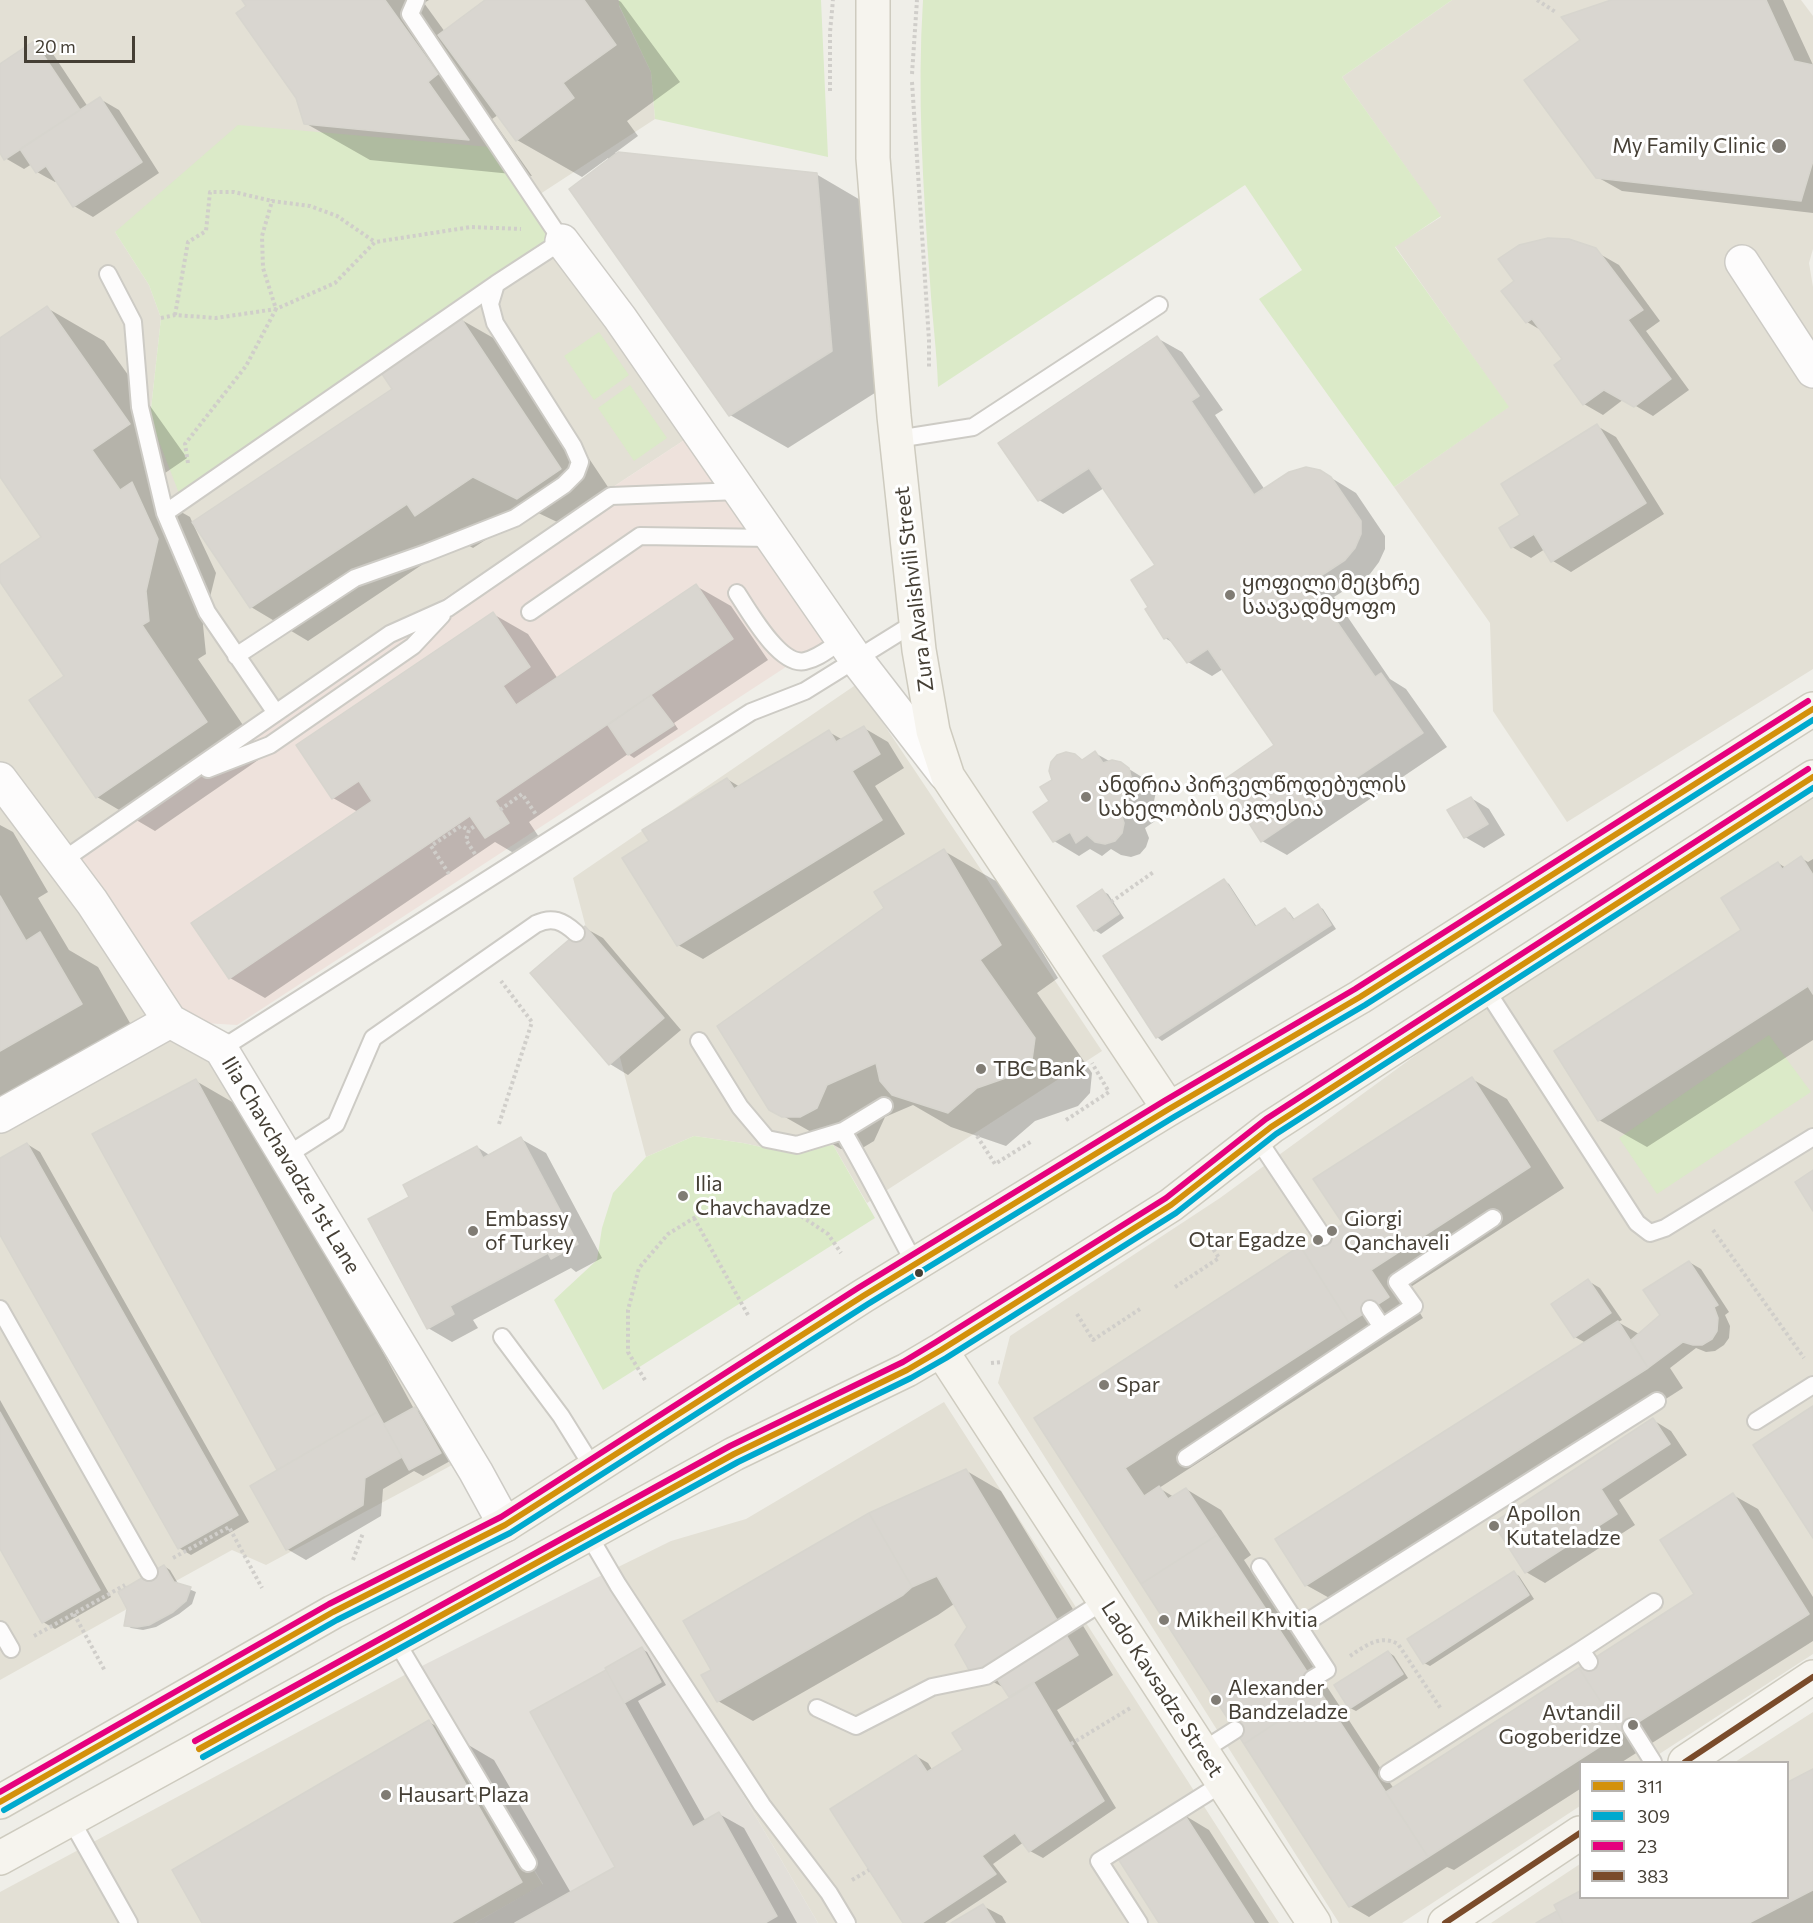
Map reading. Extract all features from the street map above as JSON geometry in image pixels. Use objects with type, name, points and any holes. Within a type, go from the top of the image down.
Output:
[{"type":"main road","name":"Zura Avalishvili Street","points":[[873,0],[873,158],[897,439],[916,622],[933,731],[948,777],[1169,1109]]},
{"type":"main road","points":[[0,1802],[333,1612],[505,1525],[709,1393],[915,1264],[1169,1109],[1360,997],[1813,709]]},
{"type":"main road","points":[[0,1858],[734,1454],[907,1370],[946,1358],[1171,1205],[1257,1138],[1813,777]]},
{"type":"main road","name":"Lado Kavsadze Street","points":[[946,1358],[1314,1923]]},
{"type":"main road","points":[[1687,1761],[1813,1677]]},
{"type":"main road","points":[[1445,1923],[1579,1834]]},
{"type":"street","points":[[558,236],[620,318],[849,649],[948,777]]},
{"type":"street","points":[[1742,262],[1813,371]]},
{"type":"street","name":"Ilia Chavchavadze 1st Lane","points":[[0,779],[62,861],[170,1021],[228,1044],[286,1156],[476,1472],[505,1525]]},
{"type":"street","points":[[0,1116],[170,1021]]},
{"type":"lane","points":[[165,513],[496,284],[558,236],[410,14],[416,0]]},
{"type":"lane","points":[[108,274],[133,322],[140,407],[165,513],[207,612],[276,713]]},
{"type":"lane","points":[[236,656],[355,578],[515,518],[564,485],[576,473],[580,462],[573,446],[495,323],[490,304],[496,284]]},
{"type":"lane","points":[[897,439],[973,427],[1159,305]]},
{"type":"lane","points":[[62,861],[390,634],[448,608],[611,496],[739,491]]},
{"type":"lane","points":[[530,612],[640,536],[771,538]]},
{"type":"lane","points":[[737,593],[772,644],[788,657],[802,662],[849,649],[916,622]]},
{"type":"lane","points":[[184,778],[270,745],[413,646],[448,608]]},
{"type":"lane","points":[[228,1044],[751,712],[805,691],[828,676],[849,649]]},
{"type":"lane","points":[[286,1156],[336,1124],[373,1038],[536,924],[546,919],[558,920],[576,933]]},
{"type":"lane","points":[[1485,988],[1637,1223],[1650,1233],[1665,1228],[1813,1137]]},
{"type":"lane","points":[[699,1041],[740,1107],[767,1139],[797,1145],[843,1131],[884,1106]]},
{"type":"lane","points":[[843,1131],[870,1176],[915,1264]]},
{"type":"lane","points":[[1257,1138],[1323,1237]]},
{"type":"lane","points":[[1186,1458],[1414,1306],[1397,1282],[1493,1218]]},
{"type":"lane","points":[[0,1309],[149,1572]]},
{"type":"lane","points":[[1370,1309],[1382,1327]]},
{"type":"lane","points":[[502,1337],[561,1416],[594,1469]]},
{"type":"lane","points":[[1756,1421],[1813,1384]]},
{"type":"lane","points":[[1299,1626],[1657,1401]]},
{"type":"lane","points":[[588,1534],[618,1585],[762,1805],[829,1893],[847,1923]]},
{"type":"lane","points":[[1260,1567],[1299,1626],[1319,1675]]},
{"type":"lane","points":[[817,1708],[856,1726],[932,1687],[986,1676],[1104,1600]]},
{"type":"lane","points":[[1388,1773],[1585,1656],[1654,1602]]},
{"type":"lane","points":[[0,1630],[10,1648]]},
{"type":"lane","points":[[396,1641],[528,1863]]},
{"type":"lane","points":[[1630,1727],[1652,1761]]},
{"type":"lane","points":[[1202,1751],[1235,1730]]},
{"type":"lane","points":[[1138,1923],[1099,1861],[1223,1783]]},
{"type":"lane","points":[[71,1820],[129,1923]]},
{"type":"path","points":[[830,91],[830,32],[833,0]]},
{"type":"path","points":[[917,0],[911,78],[928,340]]},
{"type":"path","points":[[1537,0],[1557,13]]},
{"type":"path","points":[[174,315],[188,242],[206,231],[210,192],[234,192],[272,201],[310,206],[337,216],[375,242]]},
{"type":"path","points":[[192,494],[185,444],[246,366],[276,309],[263,268],[262,236],[272,201]]},
{"type":"path","points":[[133,322],[174,315],[216,318],[276,309],[335,283],[375,242],[471,227],[558,236]]},
{"type":"path","points":[[500,810],[522,794],[532,808]]},
{"type":"path","points":[[472,849],[466,840],[469,830],[476,825]]},
{"type":"path","points":[[463,895],[431,846],[461,826],[469,830]]},
{"type":"path","points":[[1111,902],[1155,871]]},
{"type":"path","points":[[485,960],[532,1023],[499,1124]]},
{"type":"path","points":[[1066,1120],[1109,1092],[1092,1064]]},
{"type":"path","points":[[977,1136],[995,1164],[1032,1141]]},
{"type":"path","points":[[645,1380],[628,1352],[628,1310],[639,1268],[668,1234],[717,1207],[756,1203],[792,1209],[828,1234],[841,1253]]},
{"type":"path","points":[[1697,1208],[1806,1361]]},
{"type":"path","points":[[694,1218],[748,1315]]},
{"type":"path","points":[[1175,1287],[1218,1258],[1203,1233]]},
{"type":"path","points":[[1077,1314],[1093,1340],[1140,1309]]},
{"type":"path","points":[[74,1614],[105,1671]]},
{"type":"path","points":[[1319,1675],[1366,1646],[1380,1640],[1391,1640],[1398,1644],[1456,1731]]},
{"type":"path","points":[[1071,1744],[1134,1705]]},
{"type":"shaded area","points":[[0,0],[619,0],[619,6],[651,72],[655,119],[534,198],[115,232],[149,285],[161,318],[150,418],[562,241],[698,431],[390,634],[63,861],[221,1049],[467,1457],[266,1565],[232,1550],[174,1582],[164,1565],[118,1592],[127,1609],[0,1680]]},
{"type":"shaded area","points":[[1452,0],[1801,0],[1813,16],[1813,249],[1809,263],[1813,287],[1813,669],[1567,822],[1493,711],[1490,623],[1394,487],[1508,407],[1395,246],[1441,217],[1342,77]]},
{"type":"shaded area","points":[[698,431],[838,633],[237,1025],[170,1021],[62,861],[390,634]]},
{"type":"shaded area","points":[[857,684],[1102,1051],[867,1203],[833,1145],[784,1152],[694,1136],[646,1157],[573,878]]},
{"type":"shaded area","points":[[1813,794],[1813,1654],[1649,1761],[1579,1761],[1579,1807],[1402,1923],[1339,1923],[998,1383],[1010,1336],[1220,1198],[1505,990]]},
{"type":"shaded area","points":[[944,1402],[1279,1923],[818,1923],[612,1570],[671,1541],[746,1519]]},
{"type":"shaded area","points":[[612,1570],[818,1923],[475,1923],[543,1884],[412,1671]]},
{"type":"shaded area","points":[[412,1671],[543,1885],[475,1923],[0,1923],[0,1892]]},
{"type":"shaded area","points":[[1813,1712],[1813,1923],[1491,1923],[1579,1865],[1579,1899],[1789,1899],[1789,1761],[1737,1761]]},
{"type":"green space","points":[[619,0],[821,0],[828,157],[655,119],[651,72],[619,5]]},
{"type":"green space","points":[[923,0],[1452,0],[1342,77],[1441,216],[1395,247],[1509,407],[1394,487],[1259,299],[1302,270],[1245,185],[938,387],[927,247],[922,141]]},
{"type":"green space","points":[[238,125],[501,148],[562,241],[180,496],[150,418],[161,318],[149,285],[115,232]]},
{"type":"green space","points":[[599,332],[629,375],[594,400],[564,356]]},
{"type":"green space","points":[[630,385],[667,438],[634,461],[598,408]]},
{"type":"green space","points":[[1769,1035],[1811,1092],[1657,1194],[1619,1138]]},
{"type":"green space","points":[[694,1136],[784,1152],[833,1145],[875,1218],[603,1390],[554,1300],[597,1260],[602,1228],[613,1193],[646,1157]]},
{"type":"building","points":[[242,0],[385,0],[438,74],[428,82],[469,140],[304,124],[296,98],[236,13],[246,6]]},
{"type":"building","points":[[485,0],[584,0],[616,45],[563,83],[574,98],[516,141],[438,35]]},
{"type":"building","points":[[1611,0],[1766,0],[1794,61],[1813,65],[1813,161],[1801,201],[1596,178],[1524,80],[1580,40],[1561,17]]},
{"type":"building","points":[[34,41],[80,110],[4,160],[0,153],[0,64]]},
{"type":"building","points":[[100,97],[142,162],[73,207],[46,166],[36,173],[20,149]]},
{"type":"building","points":[[618,152],[817,173],[832,351],[729,416],[569,189]]},
{"type":"building","points":[[1548,238],[1569,239],[1596,248],[1643,310],[1628,320],[1671,379],[1634,407],[1604,390],[1583,405],[1554,365],[1562,359],[1532,319],[1526,323],[1501,291],[1514,281],[1498,259],[1519,245]]},
{"type":"building","points":[[47,306],[130,424],[92,450],[120,490],[132,482],[158,539],[146,591],[149,621],[142,625],[207,722],[96,798],[29,700],[64,676],[0,582],[0,565],[41,537],[0,477],[0,338]]},
{"type":"building","points":[[460,317],[561,469],[517,499],[473,477],[415,516],[407,504],[250,608],[192,522],[392,389],[380,371]]},
{"type":"building","name":"ყოფილი მეცხრე საავადმყოფო","points":[[1157,336],[1199,396],[1191,401],[1254,495],[1289,472],[1306,467],[1320,470],[1331,477],[1361,521],[1361,534],[1355,548],[1345,560],[1310,583],[1375,677],[1381,673],[1423,733],[1261,842],[1222,781],[1274,745],[1208,649],[1187,663],[1168,637],[1164,639],[1145,609],[1148,607],[1131,580],[1155,565],[1089,468],[1038,501],[998,443]]},
{"type":"building","points":[[1597,424],[1646,503],[1551,562],[1534,534],[1511,548],[1499,528],[1520,515],[1501,484]]},
{"type":"building","points":[[696,584],[733,639],[495,801],[509,823],[485,838],[470,816],[229,979],[191,923],[372,801],[359,781],[332,799],[296,745],[493,612],[530,667],[503,686],[516,705]]},
{"type":"building","points":[[651,695],[674,725],[628,755],[608,725]]},
{"type":"building","points":[[864,726],[880,754],[852,771],[882,820],[677,946],[622,858],[649,841],[642,830],[727,778],[734,789],[829,730],[836,742]]},
{"type":"building","name":"ანდრია პირველწოდებულის სახელობის ეკლესია","points":[[1095,751],[1103,763],[1112,760],[1121,762],[1129,768],[1131,777],[1129,787],[1123,794],[1131,807],[1121,814],[1124,823],[1122,833],[1115,841],[1105,844],[1095,842],[1087,835],[1076,843],[1070,832],[1053,842],[1033,812],[1049,801],[1040,787],[1052,780],[1049,771],[1051,762],[1057,755],[1066,752],[1075,754],[1082,760]]},
{"type":"building","points":[[1471,797],[1488,824],[1464,838],[1447,810]]},
{"type":"building","points":[[944,849],[1001,945],[980,960],[1035,1038],[1032,1060],[1020,1073],[977,1088],[948,1113],[892,1095],[880,1081],[876,1063],[827,1085],[817,1108],[800,1117],[782,1117],[769,1110],[717,1026],[884,908],[874,892]]},
{"type":"building","points":[[1801,856],[1813,875],[1813,994],[1808,986],[1598,1121],[1554,1051],[1741,930],[1721,898],[1778,862],[1782,869]]},
{"type":"building","points":[[1224,879],[1255,927],[1285,908],[1293,920],[1318,904],[1331,925],[1156,1038],[1103,956]]},
{"type":"building","points":[[1102,889],[1119,914],[1094,931],[1077,906]]},
{"type":"building","points":[[0,896],[26,941],[40,932],[82,1004],[0,1051]]},
{"type":"building","points":[[585,926],[664,1018],[609,1065],[530,973]]},
{"type":"building","points":[[1472,1077],[1530,1167],[1371,1270],[1389,1297],[1349,1323],[1303,1250],[1343,1224],[1313,1179]]},
{"type":"building","points":[[196,1079],[377,1412],[277,1470],[92,1134]]},
{"type":"building","name":"Embassy of Turkey","points":[[521,1137],[578,1244],[551,1259],[548,1253],[450,1306],[454,1314],[427,1329],[368,1219],[409,1197],[403,1185],[477,1146],[483,1158]]},
{"type":"building","points":[[27,1143],[238,1515],[178,1549],[0,1235],[0,1158]]},
{"type":"building","points":[[1813,1170],[1813,1211],[1795,1182]]},
{"type":"building","points":[[1300,1246],[1349,1323],[1125,1468],[1144,1496],[1159,1486],[1168,1499],[1186,1488],[1217,1535],[1141,1584],[1034,1418]]},
{"type":"building","points":[[1689,1261],[1718,1305],[1714,1307],[1718,1318],[1717,1331],[1712,1339],[1702,1345],[1683,1342],[1648,1368],[1631,1340],[1660,1315],[1643,1290]]},
{"type":"building","points":[[1588,1279],[1611,1313],[1574,1338],[1551,1304]]},
{"type":"building","points":[[1618,1321],[1648,1368],[1305,1586],[1275,1539]]},
{"type":"building","points":[[1813,1406],[1813,1538],[1753,1445]]},
{"type":"building","points":[[415,1407],[441,1453],[409,1470],[384,1424]]},
{"type":"building","points":[[0,1412],[100,1590],[42,1623],[0,1549]]},
{"type":"building","points":[[377,1412],[402,1457],[365,1478],[363,1505],[286,1550],[250,1486]]},
{"type":"building","points":[[1653,1418],[1670,1444],[1601,1489],[1617,1514],[1525,1573],[1493,1523]]},
{"type":"building","points":[[966,1469],[1078,1655],[1009,1697],[992,1671],[969,1670],[955,1645],[967,1627],[937,1576],[912,1587],[869,1513]]},
{"type":"building","points":[[1733,1493],[1809,1614],[1621,1733],[1579,1668],[1694,1594],[1660,1540]]},
{"type":"building","points":[[869,1513],[912,1587],[903,1595],[717,1702],[701,1675],[711,1670],[683,1621]]},
{"type":"building","points":[[1217,1535],[1321,1693],[1244,1744],[1141,1584]]},
{"type":"building","points":[[164,1565],[174,1582],[191,1587],[186,1601],[173,1612],[149,1625],[124,1626],[127,1609],[118,1592]]},
{"type":"building","points":[[1514,1571],[1529,1595],[1423,1664],[1407,1639]]},
{"type":"building","points":[[642,1647],[661,1682],[624,1703],[605,1668]]},
{"type":"building","points":[[1388,1651],[1403,1674],[1349,1709],[1334,1685]]},
{"type":"building","points":[[1579,1668],[1621,1733],[1428,1857],[1386,1792]]},
{"type":"building","points":[[606,1670],[693,1827],[719,1812],[777,1916],[765,1923],[515,1923],[615,1867],[530,1712]]},
{"type":"building","points":[[1034,1683],[1104,1801],[1029,1852],[1015,1833],[982,1856],[996,1874],[922,1923],[903,1923],[830,1809],[916,1755],[927,1772],[963,1750],[952,1733]]},
{"type":"building","points":[[1321,1693],[1428,1857],[1349,1907],[1244,1744]]},
{"type":"building","name":"Hausart Plaza","points":[[429,1720],[522,1882],[451,1923],[202,1923],[172,1870]]},
{"type":"building","points":[[1813,1769],[1813,1890],[1749,1923],[1563,1923],[1554,1905],[1579,1892],[1579,1899],[1789,1899],[1789,1781]]},
{"type":"building","points":[[1184,1814],[1254,1923],[1159,1923],[1117,1857]]},
{"type":"building","points":[[983,1904],[995,1923],[951,1923]]},
{"type":"building","points":[[1557,1911],[1563,1923],[1536,1923]]},
{"type":"transit line","name":"23","points":[[0,1792],[329,1604],[501,1517],[858,1288],[1164,1101],[1355,989],[1808,701]]},
{"type":"transit line","name":"311","points":[[0,1802],[333,1612],[505,1525],[863,1296],[1169,1109],[1360,997],[1813,709]]},
{"type":"transit line","name":"309","points":[[4,1810],[337,1620],[510,1533],[868,1304],[1174,1117],[1365,1005],[1813,720]]},
{"type":"transit line","name":"23","points":[[195,1741],[730,1446],[903,1362],[1166,1198],[1266,1119],[1808,769]]},
{"type":"transit line","name":"311","points":[[199,1749],[734,1454],[907,1370],[941,1350],[1171,1205],[1271,1127],[1813,777]]},
{"type":"transit line","name":"309","points":[[203,1757],[738,1462],[911,1378],[946,1358],[1176,1213],[1276,1134],[1813,788]]},
{"type":"transit line","name":"383","points":[[1687,1761],[1813,1677]]},
{"type":"transit line","name":"383","points":[[1445,1923],[1579,1834]]},
{"type":"place","name":"My Family Clinic","points":[[1779,146]]},
{"type":"place","name":"ყოფილი მეცხრე საავადმყოფო","points":[[1230,595]]},
{"type":"place","name":"ანდრია პირველწოდებულის სახელობის ეკლესია","points":[[1086,797]]},
{"type":"place","name":"TBC Bank","points":[[981,1069]]},
{"type":"place","name":"Ilia Chavchavadze","points":[[683,1196]]},
{"type":"place","name":"Embassy of Turkey","points":[[473,1231]]},
{"type":"place","name":"Giorgi Qanchaveli","points":[[1332,1231]]},
{"type":"place","name":"Otar Egadze","points":[[1318,1240]]},
{"type":"place","name":"Spar","points":[[1104,1385]]},
{"type":"place","name":"Apollon Kutateladze","points":[[1494,1526]]},
{"type":"place","name":"Mikheil Khvitia","points":[[1164,1620]]},
{"type":"place","name":"Alexander Bandzeladze","points":[[1216,1700]]},
{"type":"place","name":"Avtandil Gogoberidze","points":[[1633,1725]]},
{"type":"place","name":"Hausart Plaza","points":[[386,1795]]}]
